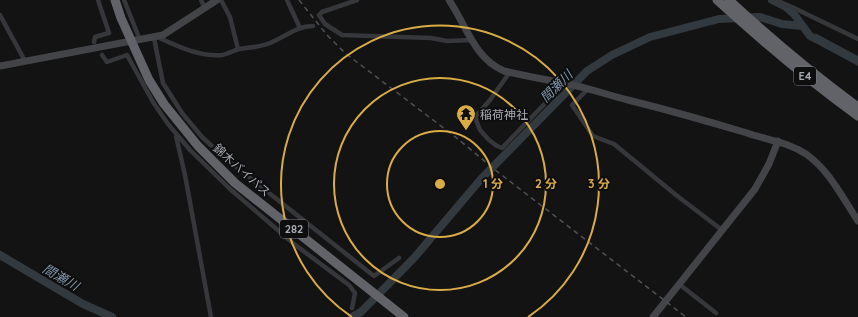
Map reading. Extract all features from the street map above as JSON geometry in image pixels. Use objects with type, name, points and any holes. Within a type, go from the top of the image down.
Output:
[{"type":"highway","name":"錦木バイパス","points":[[115,0],[121,18],[136,41],[149,80],[164,104],[194,141],[235,183],[404,317]]},
{"type":"highway","name":"E4","points":[[718,0],[754,34],[795,68],[858,116]]},
{"type":"highway","name":"E4","points":[[729,0],[798,62],[858,107]]},
{"type":"street","points":[[94,42],[95,37],[109,33],[98,0]]},
{"type":"street","points":[[124,0],[136,41]]},
{"type":"street","points":[[200,0],[205,8]]},
{"type":"street","points":[[0,66],[163,35],[217,0]]},
{"type":"street","points":[[221,0],[230,17],[238,49]]},
{"type":"street","points":[[287,0],[300,28]]},
{"type":"street","points":[[357,0],[322,12],[319,15],[325,24],[342,35],[431,38],[447,41],[472,40]]},
{"type":"street","points":[[775,0],[858,39]]},
{"type":"street","points":[[451,1],[478,51],[497,68],[585,88],[778,141],[796,148],[806,154],[829,175],[858,220]]},
{"type":"street","points":[[0,15],[25,61]]},
{"type":"street","points":[[155,37],[182,48],[207,55],[223,54],[238,49],[270,43],[305,26],[313,26]]},
{"type":"street","points":[[155,37],[163,82],[168,92],[189,122],[220,155],[374,276],[399,258]]},
{"type":"street","points":[[102,54],[107,62],[127,55],[146,90],[176,134],[230,189],[294,244],[349,285],[355,293],[352,308]]},
{"type":"street","points":[[510,72],[490,100],[476,116],[480,130],[489,140],[502,148],[563,83]]},
{"type":"street","points":[[585,88],[572,105],[593,136],[614,144],[676,195],[722,230]]},
{"type":"street","points":[[176,134],[211,317]]},
{"type":"street","points":[[653,317],[755,189],[769,164],[778,141]]},
{"type":"street","points":[[679,284],[716,313]]},
{"type":"shaded area","points":[[815,33],[858,56],[858,66],[821,46]]},
{"type":"waterway","name":"間瀬川","points":[[772,0],[786,7],[794,14],[810,36],[828,45]]},
{"type":"waterway","name":"間瀬川","points":[[352,317],[361,312],[414,258],[481,179],[587,71],[612,55],[650,37],[719,19],[760,17],[782,24],[802,26]]},
{"type":"waterway","name":"間瀬川","points":[[0,255],[83,304],[112,317]]},
{"type":"railway","points":[[299,0],[327,35],[345,53],[686,317]]},
{"type":"place","name":"稲荷神社","points":[[466,131]]}]
